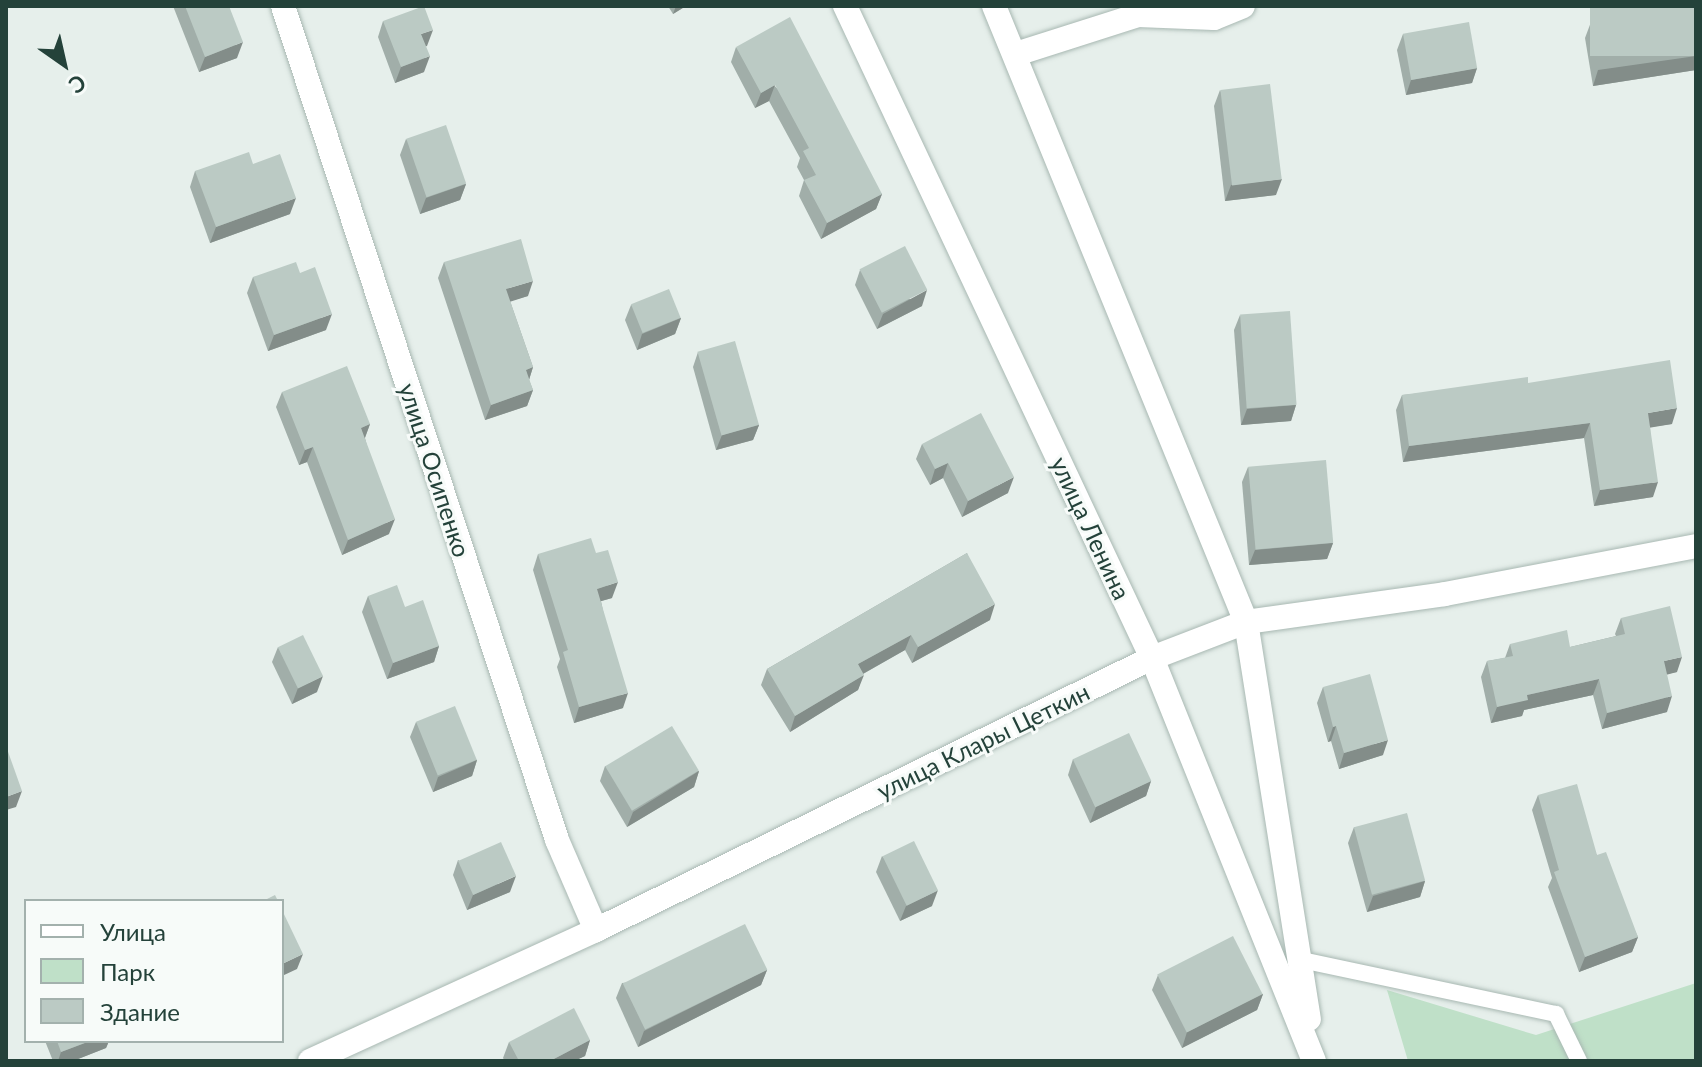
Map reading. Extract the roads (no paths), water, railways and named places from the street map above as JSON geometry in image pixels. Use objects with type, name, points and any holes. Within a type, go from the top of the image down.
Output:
[{"type":"street","name":"улица Осипенко","points":[[283,6],[557,840],[596,930]]},
{"type":"street","name":"улица Ленина","points":[[845,6],[1152,658],[1316,1061]]},
{"type":"street","name":"улица Ленина","points":[[994,6],[1246,622],[1297,959],[1316,1061]]},
{"type":"street","points":[[1016,54],[1138,15],[1214,18],[1243,6]]},
{"type":"street","name":"улица Клары Цеткин","points":[[310,1061],[596,930],[1152,658],[1246,622],[1445,594],[1696,546]]},
{"type":"lane","points":[[1297,959],[1556,1014],[1579,1061]]}]
